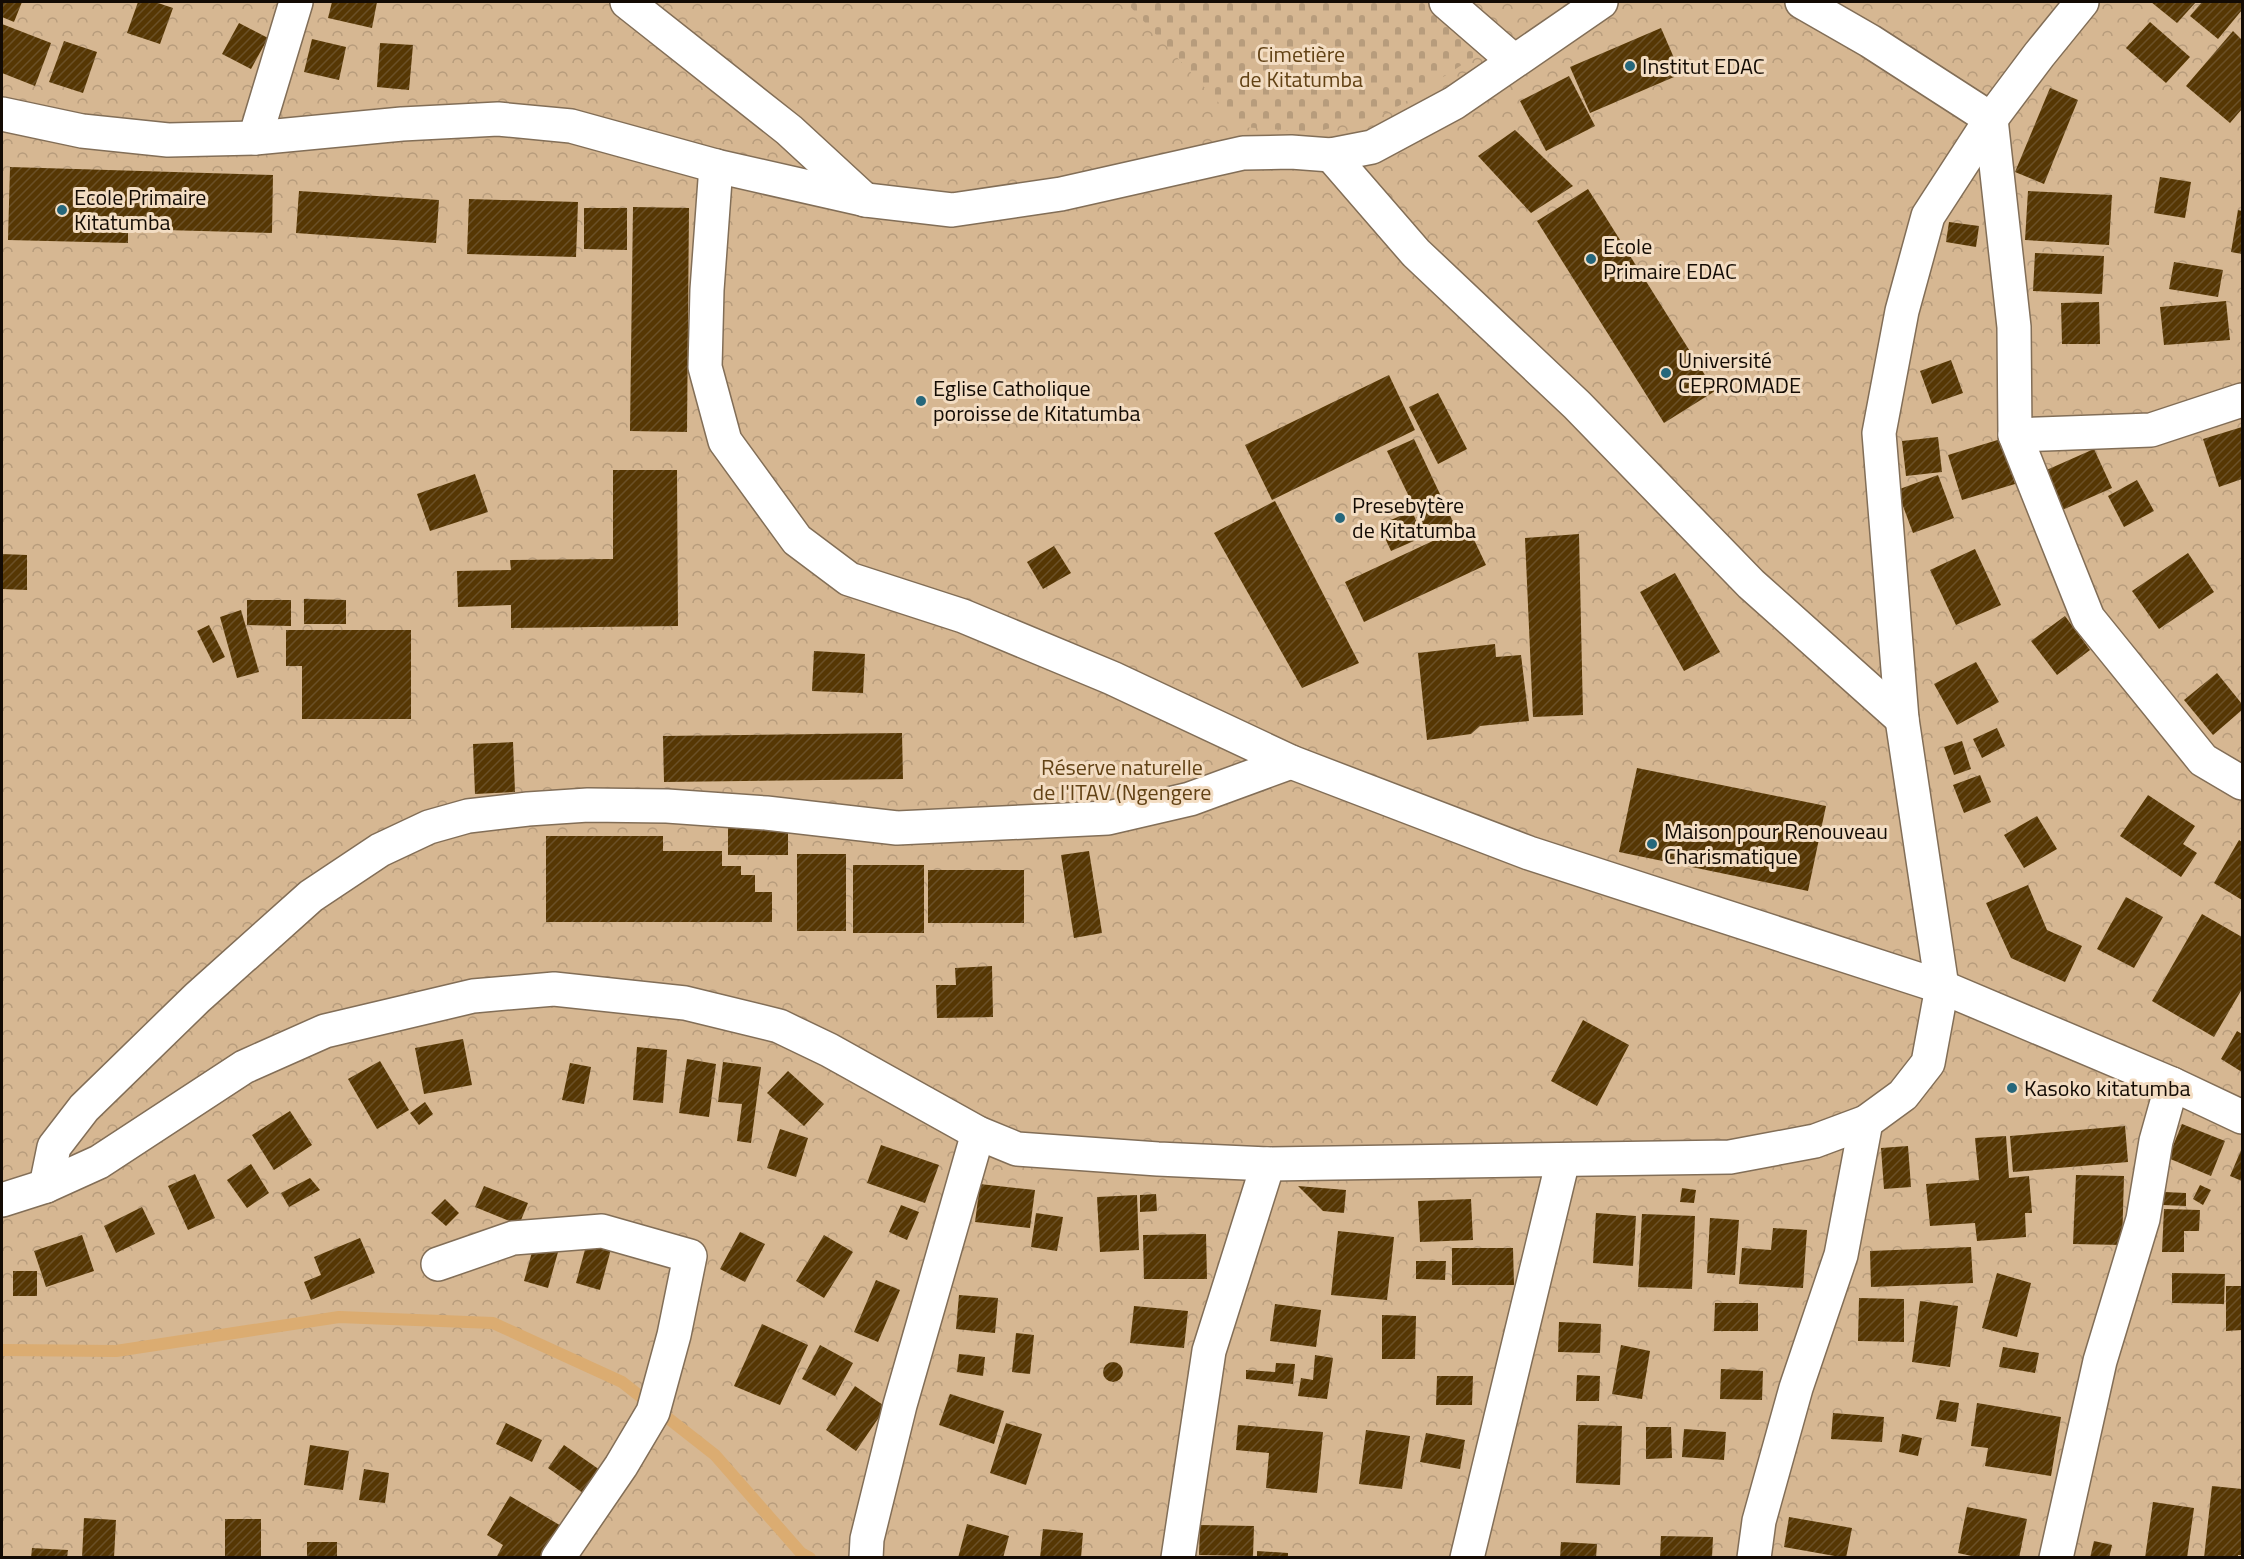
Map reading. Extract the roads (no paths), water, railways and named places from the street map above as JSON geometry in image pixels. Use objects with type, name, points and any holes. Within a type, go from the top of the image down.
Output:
[{"type":"street","points":[[255,138],[296,2]]},
{"type":"street","points":[[627,2],[789,130],[866,200]]},
{"type":"street","points":[[1446,2],[1514,61]]},
{"type":"street","points":[[2,114],[82,131],[168,140],[255,138],[402,124],[498,118],[571,126],[716,166],[866,200],[952,210],[1062,195],[1243,153],[1291,152],[1331,155],[1372,147],[1454,103],[1601,2]]},
{"type":"street","points":[[1802,2],[1870,41],[1991,118]]},
{"type":"street","points":[[2,1200],[46,1186],[99,1162],[244,1067],[325,1031],[473,996],[554,989],[685,1003],[779,1026],[829,1050],[978,1133],[1017,1149],[1268,1164],[1730,1156],[1815,1141],[1866,1122],[1903,1095],[1928,1063],[1942,987],[1902,719],[1879,433],[1902,311],[1928,216],[1991,118],[2082,2]]},
{"type":"street","points":[[1991,118],[2014,327],[2015,435],[2088,618],[2203,760],[2242,783]]},
{"type":"street","points":[[1331,155],[1416,253],[1577,405],[1751,584],[1902,719]]},
{"type":"street","points":[[716,166],[707,290],[705,368],[725,441],[797,540],[849,579],[963,616],[1091,669],[1291,762],[1529,854],[1942,987],[2172,1084],[2242,1117]]},
{"type":"street","points":[[2015,435],[2151,430],[2242,400]]},
{"type":"street","points":[[46,1186],[54,1147],[84,1108],[197,998],[311,896],[380,850],[429,827],[468,816],[528,808],[588,805],[667,806],[766,813],[897,828],[1108,818],[1190,799],[1291,762]]},
{"type":"street","points":[[2056,1557],[2100,1360],[2143,1219],[2156,1141],[2172,1084]]},
{"type":"street","points":[[1754,1557],[1759,1521],[1796,1388],[1840,1255],[1866,1122]]},
{"type":"street","points":[[866,1557],[867,1539],[900,1406],[978,1133]]},
{"type":"street","points":[[1467,1557],[1563,1160]]},
{"type":"street","points":[[1178,1557],[1209,1351],[1268,1164]]},
{"type":"street","points":[[438,1264],[513,1238],[602,1231],[690,1256],[674,1335],[653,1412],[621,1466],[558,1557]]},
{"type":"waterway","points":[[2,1350],[116,1351],[339,1317],[493,1323],[622,1382],[715,1455],[801,1553],[810,1558]]},
{"type":"place","name":"Institut EDAC","points":[[1630,66]]},
{"type":"place","name":"Ecole Primaire Kitatumba","points":[[62,210]]},
{"type":"place","name":"Ecole Primaire EDAC","points":[[1591,259]]},
{"type":"place","name":"Université CEPROMADE","points":[[1666,373]]},
{"type":"place","name":"Eglise Catholique poroisse de Kitatumba","points":[[921,401]]},
{"type":"place","name":"Presebytère de Kitatumba","points":[[1340,518]]},
{"type":"place","name":"Maison pour Renouveau Charismatique","points":[[1652,844]]},
{"type":"place","name":"Kasoko kitatumba","points":[[2012,1088]]},
{"type":"park label","name":"Cimetière de Kitatumba","points":[[1301,66]]},
{"type":"park label","name":"Réserve naturelle de l'ITAV (Ngengere","points":[[1122,780]]}]
